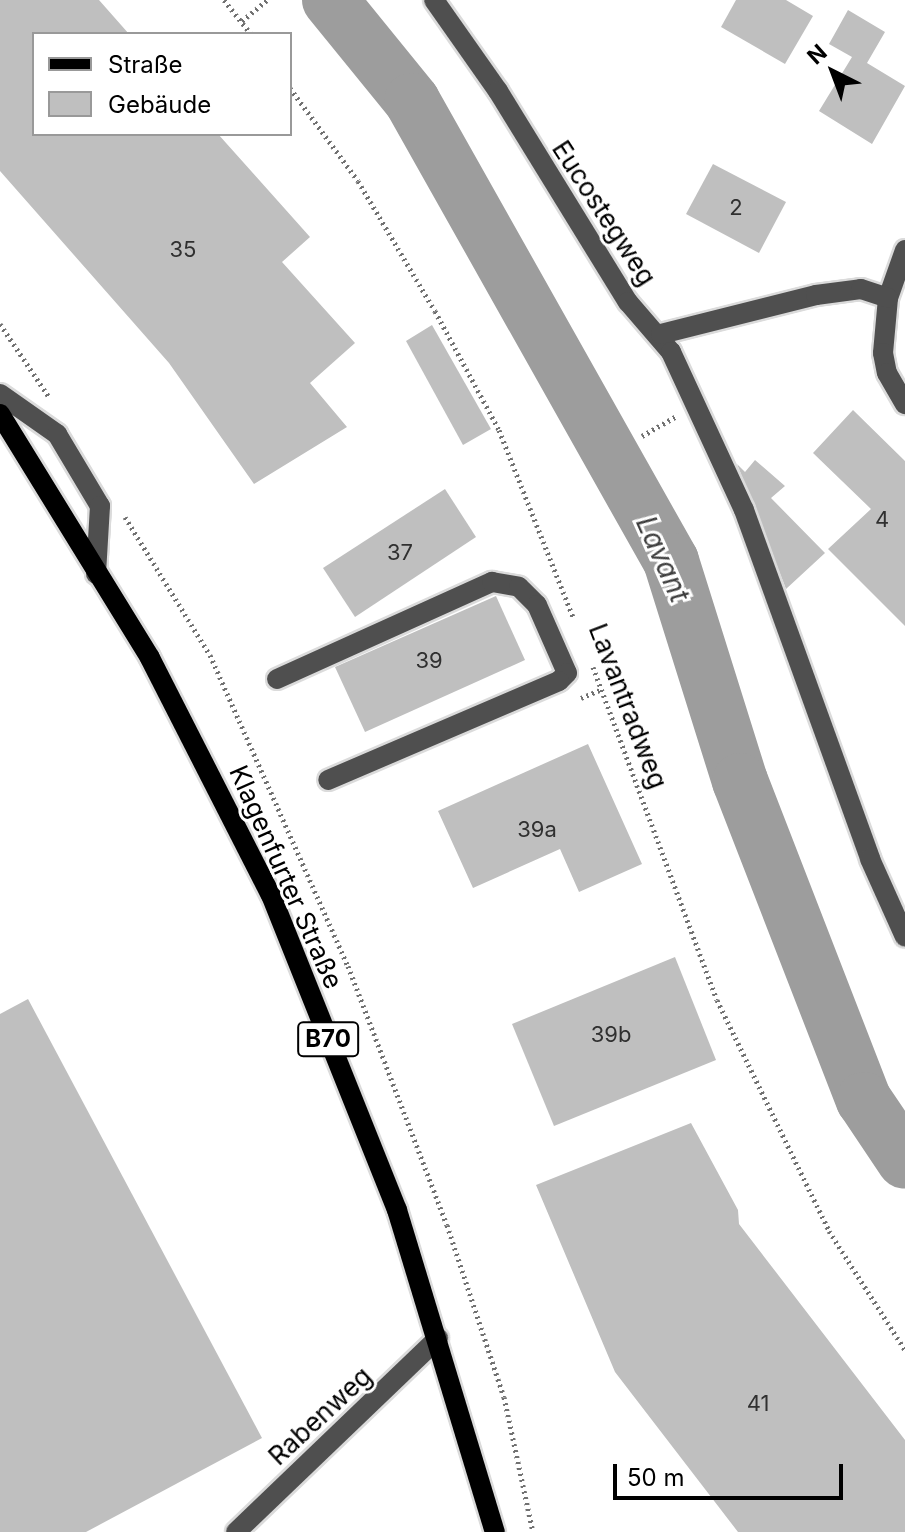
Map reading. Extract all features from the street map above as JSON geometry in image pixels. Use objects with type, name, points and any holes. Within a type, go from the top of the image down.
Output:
[{"type":"main road","name":"Klagenfurter Straße","points":[[0,414],[177,706],[271,895],[397,1210],[495,1532]]},
{"type":"street","name":"Eucostegweg","points":[[434,0],[498,91],[628,302],[661,334]]},
{"type":"street","points":[[905,250],[888,298],[883,353],[887,373],[905,404]]},
{"type":"street","points":[[888,298],[861,289],[816,295],[661,334],[744,510],[870,859],[905,937]]},
{"type":"street","points":[[0,394],[57,434],[100,506],[96,574]]},
{"type":"street","points":[[277,679],[492,582],[519,587],[537,605],[567,673],[564,691],[328,780]]},
{"type":"street","name":"Rabenweg","points":[[236,1532],[438,1338]]},
{"type":"path","points":[[224,0],[250,32]]},
{"type":"path","points":[[242,21],[267,0]]},
{"type":"path","name":"Lavantradweg","points":[[292,91],[358,181],[443,324],[499,430],[574,620]]},
{"type":"path","points":[[642,436],[694,406]]},
{"type":"path","name":"Lavantradweg","points":[[591,661],[717,1000],[829,1231],[905,1350]]},
{"type":"path","points":[[564,691],[602,689]]},
{"type":"building","points":[[0,0],[99,0],[127,32],[32,32],[32,136],[220,136],[310,237],[282,262],[355,343],[310,383],[347,427],[254,484],[169,363],[0,171]]},
{"type":"building","points":[[736,0],[786,0],[813,16],[785,64],[721,27]]},
{"type":"building","points":[[848,10],[885,32],[867,63],[905,86],[872,144],[819,111],[852,57],[829,44]]},
{"type":"building","points":[[713,164],[786,202],[759,253],[686,214]]},
{"type":"building","points":[[432,325],[491,429],[463,445],[406,341]]},
{"type":"building","points":[[853,410],[905,461],[905,626],[828,549],[871,509],[813,453]]},
{"type":"building","points":[[755,460],[785,486],[771,498],[825,553],[786,589],[737,464],[745,472]]},
{"type":"building","points":[[445,489],[476,537],[355,617],[323,568]]},
{"type":"building","points":[[496,596],[525,660],[365,732],[335,667]]},
{"type":"building","points":[[588,744],[642,864],[579,892],[560,849],[473,888],[438,811]]},
{"type":"building","points":[[675,957],[716,1060],[554,1126],[512,1024]]},
{"type":"building","points":[[28,999],[262,1438],[86,1532],[0,1532],[0,1014]]},
{"type":"building","points":[[691,1123],[738,1210],[739,1224],[905,1440],[905,1532],[738,1532],[615,1372],[536,1185]]},
{"type":"waterway","name":"Lavant","points":[[330,0],[412,101],[671,561],[740,781],[864,1100],[905,1161]]}]
